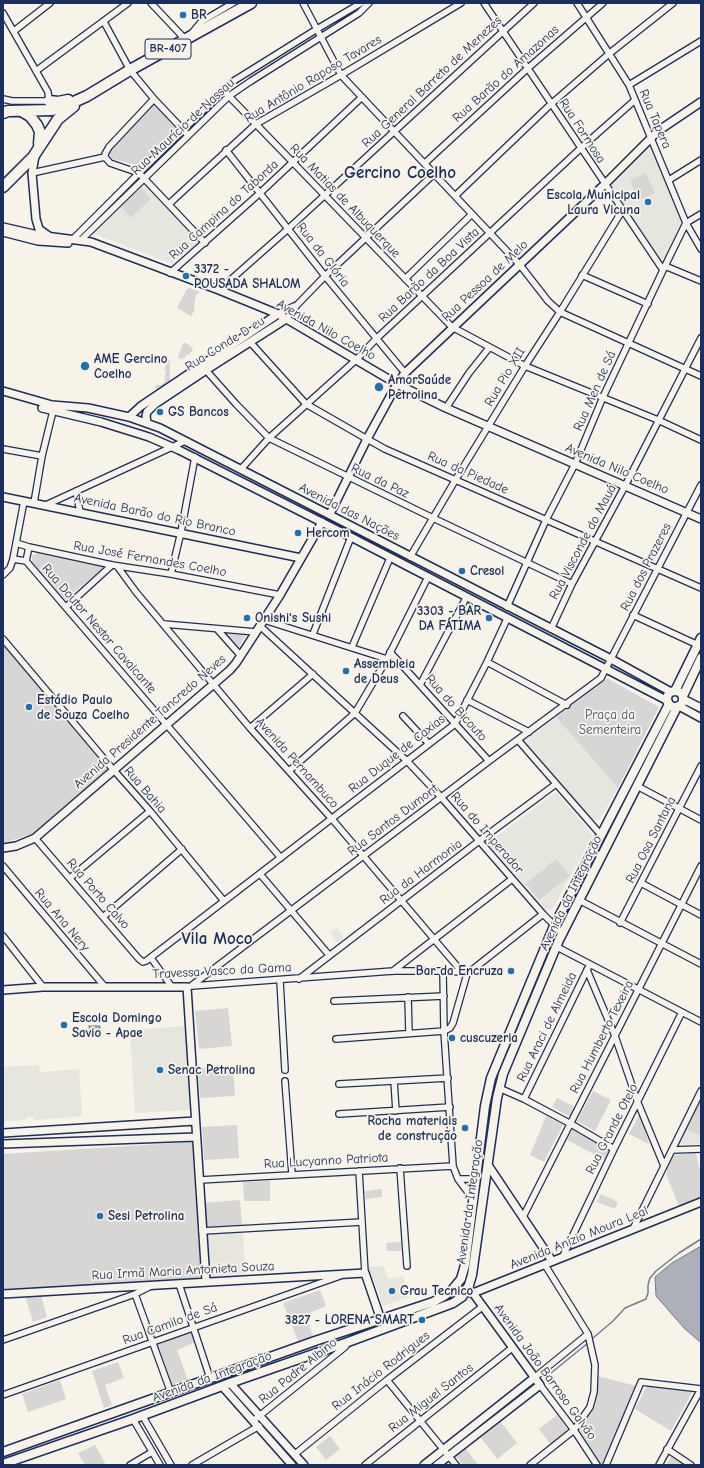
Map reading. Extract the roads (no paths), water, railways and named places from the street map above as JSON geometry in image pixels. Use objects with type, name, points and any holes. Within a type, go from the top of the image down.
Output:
[{"type":"highway","name":"BR-407","points":[[3,187],[36,152],[58,119],[87,96],[130,70],[251,3]]},
{"type":"highway","points":[[49,101],[58,102],[97,90]]},
{"type":"highway","name":"BR-407","points":[[8,110],[57,109],[87,96]]},
{"type":"highway","points":[[8,110],[30,116],[37,125],[40,136],[36,152]]},
{"type":"main road","points":[[673,692],[680,692],[676,702],[668,696],[673,692],[699,642]]},
{"type":"main road","name":"Avenida da Integração","points":[[3,1452],[315,1341],[440,1299],[457,1285],[465,1265],[485,1106],[488,1086],[494,1070],[554,926],[601,835],[701,658]]},
{"type":"main road","name":"Avenida da Integração","points":[[3,1464],[348,1342],[453,1303],[469,1292],[499,1088],[507,1063],[563,934],[637,786],[676,702]]},
{"type":"main road","points":[[485,1106],[492,1108],[496,1107]]},
{"type":"main road","points":[[483,1123],[488,1120],[494,1124]]},
{"type":"main road","points":[[331,1336],[329,1340],[334,1347]]},
{"type":"main road","points":[[315,1341],[319,1345],[319,1352]]},
{"type":"main road","points":[[51,1435],[54,1446]]},
{"type":"main road","points":[[19,1446],[23,1457]]},
{"type":"street","points":[[14,31],[50,3]]},
{"type":"street","points":[[36,72],[128,3]]},
{"type":"street","points":[[151,3],[187,38],[201,22],[233,3]]},
{"type":"street","points":[[303,3],[341,75],[491,233],[520,265],[540,292],[560,312],[701,376]]},
{"type":"street","name":"Rua Maurício de Nassau","points":[[73,239],[223,90],[243,75],[361,3]]},
{"type":"street","name":"Rua Maurício de Nassau","points":[[81,240],[229,96],[359,13],[370,3]]},
{"type":"street","name":"Rua Antônio Raposo Tavares","points":[[168,204],[256,124],[461,3]]},
{"type":"street","name":"Rua Formosa","points":[[484,3],[604,185],[664,268]]},
{"type":"street","name":"Rua General Barreto de Menezes","points":[[219,290],[325,196],[394,130],[534,3]]},
{"type":"street","name":"Rua Tapera","points":[[577,3],[629,85],[686,223],[701,249]]},
{"type":"street","name":"Rua Barão do Amazonas","points":[[425,163],[527,69],[586,16],[603,3]]},
{"type":"street","points":[[455,196],[551,104],[610,53],[673,3]]},
{"type":"street","points":[[3,13],[48,92],[49,101],[12,101],[3,99]]},
{"type":"street","points":[[104,22],[130,70],[154,99],[188,135]]},
{"type":"street","points":[[629,85],[701,41]]},
{"type":"street","name":"Rua Matias de Albuquerque","points":[[223,90],[452,327],[525,366],[658,420],[701,440]]},
{"type":"street","name":"Rua Campina do Taborda","points":[[170,273],[260,193],[362,97]]},
{"type":"street","points":[[105,157],[109,147],[154,99]]},
{"type":"street","name":"Rua Barão da Boa Vista","points":[[241,469],[269,438],[356,359],[581,148],[635,100]]},
{"type":"street","name":"Rua Pessoa de Melo","points":[[330,514],[367,439],[397,384],[405,373],[604,185],[651,138],[667,124],[701,102]]},
{"type":"street","name":"Rua da Glória","points":[[226,150],[376,339],[405,373]]},
{"type":"street","points":[[36,152],[32,173],[37,224],[42,232],[49,237]]},
{"type":"street","points":[[105,157],[110,163],[139,173],[205,243]]},
{"type":"street","points":[[32,173],[105,157]]},
{"type":"street","points":[[669,180],[701,160]]},
{"type":"street","points":[[286,319],[296,305],[435,173]]},
{"type":"street","name":"Rua Pio XII","points":[[410,557],[525,366],[560,312],[622,210]]},
{"type":"street","points":[[405,279],[472,214]]},
{"type":"street","points":[[686,223],[701,214]]},
{"type":"street","name":"Rua Men de Sá","points":[[507,607],[546,520],[575,464],[603,397],[686,223]]},
{"type":"street","name":"Avenida Nilo Coelho","points":[[3,227],[49,237],[91,242],[278,314],[397,384],[446,408],[700,518]]},
{"type":"street","name":"Avenida Nilo Coelho","points":[[3,232],[50,242],[91,242]]},
{"type":"street","points":[[664,268],[701,281]]},
{"type":"street","points":[[582,275],[648,304]]},
{"type":"street","points":[[278,314],[296,305]]},
{"type":"street","name":"Rua Conde D eu","points":[[147,422],[146,416],[150,407],[278,314]]},
{"type":"street","name":"Rua Conde D eu","points":[[129,417],[141,406],[204,367],[250,342],[286,319]]},
{"type":"street","name":"Rua Visconde do Mauá","points":[[551,629],[572,584],[625,486],[701,338]]},
{"type":"street","name":"Rua da Piedade","points":[[250,342],[306,404],[385,449],[701,588]]},
{"type":"street","points":[[446,408],[489,348]]},
{"type":"street","name":"Rua da Paz","points":[[204,367],[236,404],[269,438],[347,477],[572,584]]},
{"type":"street","name":"Avenida das Nações","points":[[3,392],[52,406],[88,408],[147,422],[330,514],[410,557],[673,692]]},
{"type":"street","name":"Avenida das Nações","points":[[3,396],[53,411],[101,422],[149,437],[173,447],[322,522],[605,669],[676,702],[701,718]]},
{"type":"street","points":[[34,503],[42,456],[53,411]]},
{"type":"street","points":[[46,505],[185,441]]},
{"type":"street","points":[[3,448],[42,456]]},
{"type":"street","points":[[170,574],[181,532],[194,458]]},
{"type":"street","name":"Rua dos Prazeres","points":[[605,669],[701,485]]},
{"type":"street","points":[[76,491],[80,512]]},
{"type":"street","points":[[279,500],[277,495],[280,491],[282,491]]},
{"type":"street","name":"Avenida Barão do Rio Branco","points":[[3,497],[181,532],[301,558]]},
{"type":"street","points":[[3,575],[10,568],[14,559],[24,501]]},
{"type":"street","name":"Avenida Presidente Tancredo Neves","points":[[3,848],[16,846],[35,838],[214,684],[236,663],[280,595],[322,522]]},
{"type":"street","points":[[313,634],[351,537]]},
{"type":"street","points":[[372,548],[377,539]]},
{"type":"street","name":"Rua José Fernandes Coelho","points":[[16,543],[114,566],[170,574],[280,595]]},
{"type":"street","points":[[14,559],[26,561],[29,547]]},
{"type":"street","points":[[352,647],[390,558]]},
{"type":"street","name":"Rua Doutor Nestor Cavalcante","points":[[26,561],[281,858]]},
{"type":"street","points":[[66,607],[114,566]]},
{"type":"street","name":"Avenida Pernambuco","points":[[114,566],[250,728],[290,771],[465,973]]},
{"type":"street","points":[[3,567],[10,568]]},
{"type":"street","points":[[290,771],[355,713],[387,659],[428,578]]},
{"type":"street","points":[[420,685],[466,598]]},
{"type":"street","points":[[633,615],[699,642]]},
{"type":"street","name":"Rua Duque de Caxias","points":[[148,960],[408,761],[454,724],[487,662],[507,619]]},
{"type":"street","points":[[164,624],[217,629],[260,626],[313,634],[387,659]]},
{"type":"street","name":"Rua do Imperador","points":[[260,626],[408,761],[442,797],[543,914],[563,934]]},
{"type":"street","points":[[217,629],[241,656]]},
{"type":"street","name":"Rua Bahia","points":[[3,640],[113,770],[150,811],[224,901]]},
{"type":"street","name":"Rua do Bicouto","points":[[390,652],[489,761]]},
{"type":"street","points":[[487,662],[567,705]]},
{"type":"street","name":"Rua Santos Dumont","points":[[189,987],[489,761],[567,705],[601,678],[605,669]]},
{"type":"street","points":[[250,728],[313,674]]},
{"type":"street","points":[[467,700],[529,732]]},
{"type":"street","name":"Avenida das Nações","points":[[676,702],[701,708]]},
{"type":"street","points":[[403,716],[429,744]]},
{"type":"street","points":[[518,740],[601,835]]},
{"type":"street","name":"Rua Osa Santana","points":[[620,923],[679,808],[699,773],[701,766]]},
{"type":"street","name":"Rua da Harmonia","points":[[299,979],[556,784]]},
{"type":"street","points":[[637,786],[701,820]]},
{"type":"street","points":[[70,878],[150,811]]},
{"type":"street","name":"Rua Porto Calvo","points":[[35,838],[139,959],[141,961],[148,960],[172,987]]},
{"type":"street","points":[[103,917],[182,849]]},
{"type":"street","name":"Rua Ana Nery","points":[[3,866],[105,987]]},
{"type":"street","name":"Rua Humberto Texeira","points":[[523,1217],[701,866]]},
{"type":"street","points":[[260,874],[329,955]]},
{"type":"street","points":[[393,971],[512,878]]},
{"type":"street","points":[[641,883],[701,915]]},
{"type":"street","points":[[579,900],[620,923],[701,964]]},
{"type":"street","points":[[336,1039],[444,1031],[450,1028],[453,1023],[465,973],[543,914]]},
{"type":"street","points":[[3,936],[43,988]]},
{"type":"street","points":[[557,947],[589,967],[638,989],[701,1022]]},
{"type":"street","points":[[589,967],[638,1102],[664,1166]]},
{"type":"street","name":"Rua Araci de Almeida","points":[[524,1099],[589,967]]},
{"type":"street","name":"Travessa Vasco da Gama","points":[[3,990],[105,987],[189,987],[393,971],[443,971],[465,973]]},
{"type":"street","points":[[443,971],[444,1031],[453,1166],[458,1180],[473,1199]]},
{"type":"street","points":[[280,981],[285,1070]]},
{"type":"street","points":[[189,987],[195,1120],[206,1281]]},
{"type":"street","points":[[334,1001],[444,996]]},
{"type":"street","points":[[408,997],[409,1033]]},
{"type":"street","name":"Rua Grande Otelo","points":[[563,1256],[682,1012]]},
{"type":"street","points":[[339,1084],[448,1078]]},
{"type":"street","points":[[285,1081],[292,1174]]},
{"type":"street","points":[[394,1081],[396,1111]]},
{"type":"street","points":[[499,1088],[524,1099],[614,1149]]},
{"type":"street","points":[[633,1229],[701,1090]]},
{"type":"street","points":[[339,1114],[450,1107]]},
{"type":"street","points":[[3,1133],[195,1120]]},
{"type":"street","points":[[3,1144],[196,1137]]},
{"type":"street","points":[[672,1150],[701,1149]]},
{"type":"street","points":[[488,1165],[552,1261]]},
{"type":"street","name":"Rua Lucyanno Patriota","points":[[200,1180],[453,1166]]},
{"type":"street","points":[[400,1168],[407,1266]]},
{"type":"street","points":[[359,1172],[365,1273],[381,1320]]},
{"type":"street","points":[[458,1180],[476,1179]]},
{"type":"street","name":"Avenida Anízio Moura Leal","points":[[469,1292],[545,1265],[563,1256],[701,1202]]},
{"type":"street","points":[[202,1231],[362,1222]]},
{"type":"street","points":[[530,1465],[574,1430],[590,1407],[594,1392],[595,1365],[588,1334],[545,1265]]},
{"type":"street","name":"Rua Irmã Maria Antonieta Souza","points":[[3,1294],[179,1284],[206,1281],[365,1273]]},
{"type":"street","name":"Rua Camilo de Sá","points":[[3,1395],[345,1274]]},
{"type":"street","points":[[179,1284],[210,1378]]},
{"type":"street","points":[[3,1340],[135,1294],[153,1285]]},
{"type":"street","name":"Avenida João Barroso Galvão","points":[[469,1292],[482,1307],[574,1430],[597,1465]]},
{"type":"street","points":[[135,1294],[171,1393]]},
{"type":"street","name":"Rua Inácio Rodrigues","points":[[295,1454],[387,1380],[482,1307]]},
{"type":"street","points":[[424,1465],[588,1334]]},
{"type":"street","name":"Rua Padre Albino","points":[[192,1465],[256,1423],[260,1415],[346,1347],[348,1342]]},
{"type":"street","name":"Rua Miguel Santos","points":[[365,1465],[512,1348]]},
{"type":"street","points":[[387,1380],[456,1465]]},
{"type":"street","points":[[606,1465],[641,1382],[701,1389],[659,1465]]},
{"type":"street","points":[[230,1383],[304,1465]]},
{"type":"street","points":[[437,1465],[540,1385]]},
{"type":"street","points":[[222,1386],[292,1465]]},
{"type":"street","points":[[142,1415],[171,1465]]},
{"type":"street","points":[[133,1419],[160,1465]]},
{"type":"street","points":[[667,1449],[691,1465]]},
{"type":"street","points":[[130,1465],[152,1452]]},
{"type":"waterway","points":[[593,1338],[613,1321],[625,1308],[646,1299],[650,1278],[656,1271],[679,1253],[701,1239]]},
{"type":"waterway","points":[[551,1373],[588,1343]]},
{"type":"place","name":"BR","points":[[183,15]]},
{"type":"place","name":"Escola Municipal Laura Vicuna","points":[[648,202]]},
{"type":"place","name":"3372 - POUSADA SHALOM","points":[[186,276]]},
{"type":"place","name":"AME Gercino Coelho","points":[[85,366]]},
{"type":"place","name":"AmorSaúde Petrolina","points":[[379,387]]},
{"type":"place","name":"GS Bancos","points":[[160,412]]},
{"type":"place","name":"Hercom","points":[[298,533]]},
{"type":"place","name":"Cresol","points":[[462,571]]},
{"type":"place","name":"Onishi's Sushi","points":[[247,618]]},
{"type":"place","name":"3303 - BAR DA FÁTIMA","points":[[489,618]]},
{"type":"place","name":"Assembleia de Deus","points":[[346,671]]},
{"type":"place","name":"Estádio Paulo de Souza Coelho","points":[[29,707]]},
{"type":"place","name":"Bar da Encruza","points":[[511,971]]},
{"type":"place","name":"Escola Domingo Savio - Apae","points":[[64,1025]]},
{"type":"place","name":"cuscuzeria","points":[[452,1038]]},
{"type":"place","name":"Senac Petrolina","points":[[160,1070]]},
{"type":"place","name":"Rocha materiais de construção","points":[[465,1128]]},
{"type":"place","name":"Sesi Petrolina","points":[[100,1216]]},
{"type":"place","name":"Grau Tecnico","points":[[392,1291]]},
{"type":"place","name":"3827 - LORENA SMART","points":[[422,1320]]},
{"type":"district","name":"Gercino Coelho","points":[[400,173]]},
{"type":"district","name":"Vila Moco","points":[[217,939]]},
{"type":"park label","name":"Praça da Sementeira","points":[[610,722]]}]
